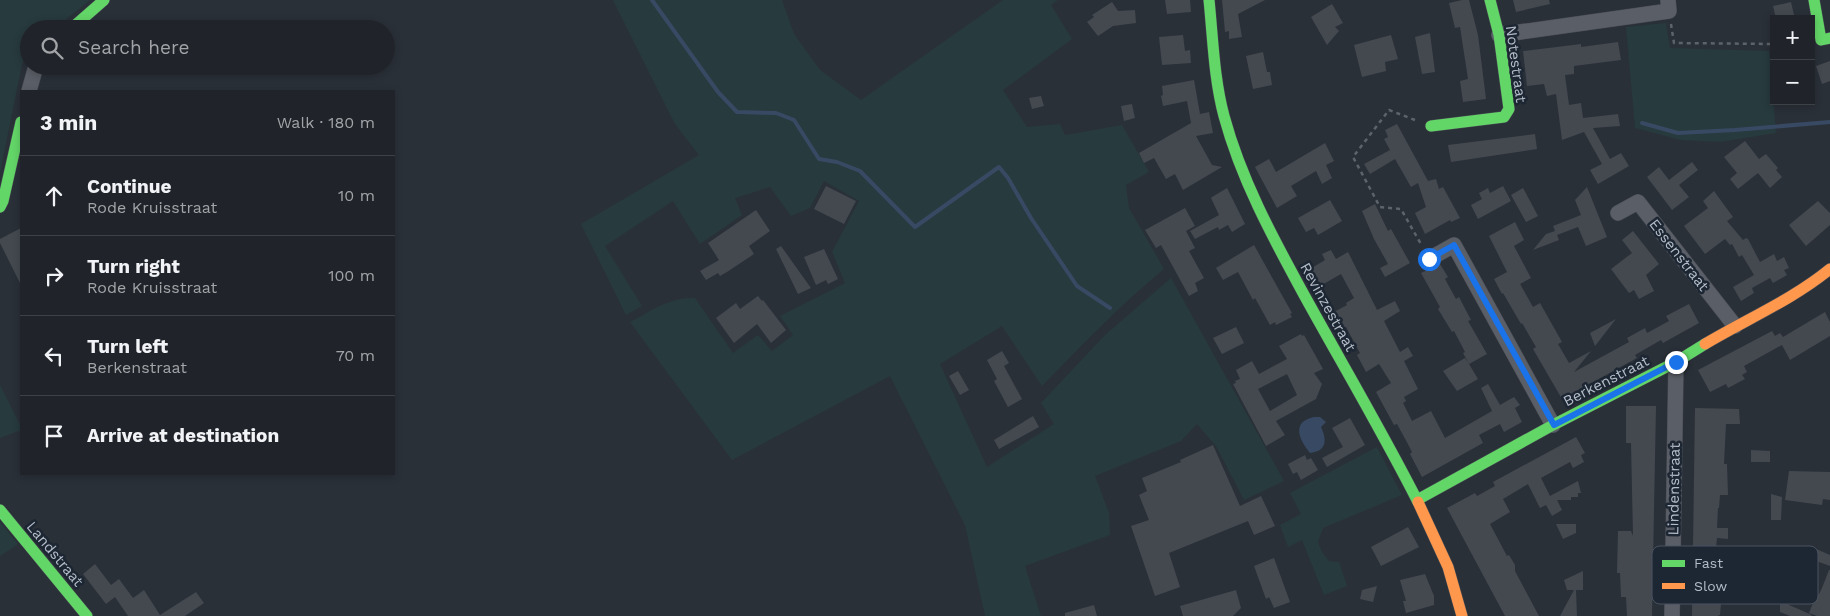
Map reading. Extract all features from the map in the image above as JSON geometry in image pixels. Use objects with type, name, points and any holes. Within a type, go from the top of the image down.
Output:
[{"type":"street","points":[[81,20],[104,0]]},
{"type":"street","name":"Revinzestraat","points":[[1209,0],[1216,78],[1235,151],[1246,180],[1276,242],[1417,500],[1452,577],[1462,616]]},
{"type":"street","name":"Notestraat","points":[[1431,126],[1504,117],[1509,109],[1499,35],[1490,0]]},
{"type":"street","points":[[1814,0],[1821,40],[1830,38]]},
{"type":"street","points":[[1499,35],[1669,5]]},
{"type":"street","points":[[29,90],[33,75]]},
{"type":"street","points":[[0,207],[20,126]]},
{"type":"street","name":"Essenstraat","points":[[1618,212],[1638,202],[1735,326]]},
{"type":"street","points":[[1429,259],[1454,245],[1554,425]]},
{"type":"street","name":"Berkenstraat","points":[[1417,500],[1554,425],[1676,362],[1735,326],[1790,297],[1829,272]]},
{"type":"street","name":"Lindenstraat","points":[[1673,546],[1676,362]]},
{"type":"street","name":"Landstraat","points":[[0,510],[87,616]]},
{"type":"path","points":[[1669,5],[1674,43],[1770,44]]},
{"type":"path","points":[[1429,259],[1401,209],[1380,207],[1353,157],[1389,110],[1431,126]]},
{"type":"green space","points":[[0,0],[90,0],[65,20],[20,20],[20,74],[0,173]]},
{"type":"green space","points":[[613,0],[782,0],[794,34],[820,70],[861,100],[1003,0],[1058,0],[1051,5],[1072,39],[1003,90],[1027,127],[1060,124],[1065,135],[1122,125],[1149,172],[1126,185],[1129,208],[1164,269],[1117,311],[1042,386],[1002,326],[940,364],[987,467],[1054,424],[1041,403],[1105,335],[1171,278],[1284,481],[1244,500],[1216,446],[1197,424],[1181,441],[1095,476],[1109,513],[1110,535],[1025,566],[1041,616],[985,616],[965,525],[890,376],[732,460],[630,322],[669,302],[695,298],[733,353],[758,335],[772,351],[793,335],[780,316],[845,283],[832,252],[859,201],[824,181],[810,208],[791,216],[770,187],[735,198],[742,215],[700,244],[673,201],[605,246],[642,306],[626,315],[581,224],[699,155],[675,124]]},
{"type":"green space","points":[[1666,23],[1670,48],[1769,51],[1770,105],[1774,105],[1776,133],[1720,142],[1681,140],[1635,128],[1626,27]]},
{"type":"green space","points":[[0,385],[20,425],[20,430],[0,438]]},
{"type":"green space","points":[[1377,447],[1402,495],[1323,528],[1318,542],[1322,552],[1329,561],[1339,562],[1347,586],[1324,595],[1302,540],[1288,547],[1280,525],[1301,514],[1290,493]]},
{"type":"green space","points":[[0,522],[18,544],[0,556]]},
{"type":"water","points":[[1314,417],[1320,417],[1326,422],[1321,427],[1325,440],[1320,450],[1310,453],[1299,432],[1302,423]]},
{"type":"building","points":[[1165,0],[1190,0],[1191,12],[1167,14]]},
{"type":"building","points":[[1222,0],[1265,0],[1238,14],[1242,37],[1229,39],[1229,31],[1225,32]]},
{"type":"building","points":[[1469,0],[1478,35],[1486,99],[1463,102],[1460,81],[1468,79],[1460,27],[1455,28],[1449,3]]},
{"type":"building","points":[[1513,0],[1549,0],[1550,4],[1516,12]]},
{"type":"building","points":[[1112,2],[1118,11],[1135,10],[1136,23],[1113,26],[1098,36],[1087,22],[1094,17],[1092,15]]},
{"type":"building","points":[[1791,2],[1794,15],[1775,15],[1773,6]]},
{"type":"building","points":[[1332,4],[1343,23],[1335,27],[1339,31],[1327,45],[1311,17]]},
{"type":"building","points":[[1430,33],[1435,72],[1422,74],[1415,37]]},
{"type":"building","points":[[1183,35],[1185,51],[1190,50],[1191,63],[1162,65],[1159,37]]},
{"type":"building","points":[[1391,35],[1398,59],[1385,62],[1386,71],[1362,77],[1354,45]]},
{"type":"building","points":[[1618,42],[1621,60],[1574,66],[1574,74],[1565,75],[1569,105],[1581,103],[1583,118],[1618,114],[1620,126],[1593,128],[1610,159],[1621,153],[1629,166],[1598,184],[1590,170],[1602,164],[1584,132],[1562,140],[1556,94],[1547,96],[1544,84],[1527,86],[1523,51]]},
{"type":"building","points":[[1263,52],[1272,85],[1253,89],[1246,56]]},
{"type":"building","points":[[1830,61],[1830,81],[1822,84],[1816,66]]},
{"type":"building","points":[[1194,80],[1200,114],[1209,112],[1213,133],[1196,136],[1212,165],[1222,167],[1183,190],[1175,174],[1166,179],[1154,158],[1144,163],[1139,153],[1191,123],[1187,101],[1163,106],[1161,96],[1163,95],[1162,86]]},
{"type":"building","points":[[1041,96],[1044,106],[1032,109],[1029,98]]},
{"type":"building","points":[[1132,104],[1135,118],[1124,121],[1121,106]]},
{"type":"building","points":[[1397,124],[1428,181],[1436,179],[1439,189],[1443,187],[1460,218],[1451,222],[1450,220],[1425,234],[1415,213],[1426,207],[1418,183],[1411,187],[1395,159],[1370,174],[1364,164],[1390,150],[1384,139],[1388,137],[1385,130]]},
{"type":"building","points":[[1535,134],[1537,149],[1451,162],[1448,145]]},
{"type":"building","points":[[1745,141],[1759,159],[1766,154],[1778,168],[1776,170],[1782,177],[1770,188],[1758,173],[1738,189],[1730,179],[1737,173],[1724,157]]},
{"type":"building","points":[[1325,143],[1334,161],[1326,165],[1332,178],[1322,184],[1316,171],[1291,186],[1297,196],[1277,208],[1255,167],[1269,159],[1276,172]]},
{"type":"building","points":[[1692,162],[1698,170],[1679,185],[1689,197],[1672,210],[1647,177],[1659,167],[1669,180]]},
{"type":"building","points":[[826,186],[856,201],[844,224],[814,209]]},
{"type":"building","points":[[1503,186],[1511,201],[1478,219],[1471,205],[1482,199],[1479,193],[1488,188],[1490,193]]},
{"type":"building","points":[[1587,187],[1607,237],[1586,246],[1578,227],[1557,235],[1559,240],[1533,250],[1546,234],[1555,231],[1553,226],[1581,215],[1575,200]]},
{"type":"building","points":[[1227,188],[1245,224],[1232,232],[1228,225],[1219,230],[1218,227],[1195,239],[1190,231],[1219,215],[1211,198]]},
{"type":"building","points":[[1523,188],[1538,216],[1526,222],[1511,195]]},
{"type":"building","points":[[1714,191],[1733,217],[1727,221],[1743,240],[1748,239],[1760,262],[1774,254],[1777,261],[1784,257],[1789,268],[1784,270],[1787,275],[1773,283],[1770,278],[1752,288],[1754,293],[1741,301],[1733,287],[1754,275],[1742,255],[1739,257],[1732,244],[1730,245],[1725,239],[1705,254],[1684,226],[1708,208],[1703,201]]},
{"type":"building","points":[[1330,200],[1342,221],[1318,235],[1314,228],[1306,232],[1298,218]]},
{"type":"building","points":[[1818,201],[1830,213],[1830,225],[1806,246],[1789,225]]},
{"type":"building","points":[[1375,204],[1388,231],[1391,229],[1410,263],[1385,277],[1380,268],[1388,264],[1374,239],[1362,211]]},
{"type":"building","points":[[1185,208],[1195,226],[1186,231],[1195,248],[1189,251],[1204,278],[1195,283],[1198,291],[1189,296],[1161,245],[1156,248],[1145,230]]},
{"type":"building","points":[[756,210],[770,231],[749,246],[754,254],[720,276],[718,273],[706,280],[700,271],[719,260],[708,243]]},
{"type":"building","points":[[1515,222],[1524,240],[1514,246],[1531,278],[1520,284],[1533,307],[1540,303],[1562,342],[1558,344],[1569,363],[1591,351],[1574,372],[1629,342],[1627,338],[1645,328],[1647,333],[1669,321],[1666,316],[1689,304],[1699,323],[1663,343],[1661,340],[1635,355],[1637,358],[1562,399],[1533,349],[1536,347],[1494,279],[1507,272],[1489,236]]},
{"type":"building","points":[[20,229],[20,283],[0,243],[0,239]]},
{"type":"building","points":[[1633,231],[1659,264],[1646,275],[1654,291],[1639,299],[1634,290],[1629,293],[1611,269],[1632,253],[1622,240]]},
{"type":"building","points":[[1254,245],[1292,313],[1290,314],[1292,317],[1276,325],[1275,322],[1270,325],[1255,298],[1253,300],[1238,272],[1223,280],[1216,268]]},
{"type":"building","points":[[781,246],[811,288],[798,294],[776,249]]},
{"type":"building","points":[[824,249],[838,279],[828,284],[826,280],[816,285],[804,257]]},
{"type":"building","points":[[1331,250],[1336,259],[1348,252],[1377,310],[1395,301],[1400,311],[1384,321],[1400,352],[1408,347],[1413,356],[1404,361],[1418,389],[1404,397],[1406,401],[1403,403],[1412,421],[1431,411],[1445,438],[1492,411],[1481,388],[1488,384],[1500,405],[1514,397],[1520,405],[1515,408],[1522,422],[1504,432],[1500,424],[1479,435],[1483,443],[1422,477],[1410,454],[1412,452],[1409,446],[1397,424],[1394,425],[1376,392],[1391,383],[1379,364],[1366,372],[1357,355],[1360,353],[1346,327],[1343,328],[1334,312],[1347,305],[1346,303],[1354,298],[1341,274],[1320,286],[1310,269],[1325,260],[1322,254]]},
{"type":"building","points":[[1440,264],[1448,277],[1445,279],[1456,299],[1459,297],[1471,320],[1468,321],[1487,354],[1469,364],[1454,331],[1452,332],[1438,309],[1440,307],[1421,273]]},
{"type":"building","points":[[758,296],[786,330],[771,343],[757,324],[734,343],[716,318],[736,303],[740,309]]},
{"type":"building","points":[[1825,312],[1830,322],[1830,336],[1790,360],[1782,345],[1744,366],[1747,372],[1742,375],[1745,379],[1728,388],[1726,384],[1710,392],[1698,370],[1772,331],[1775,336],[1780,333],[1783,337]]},
{"type":"building","points":[[1616,319],[1595,346],[1590,333]]},
{"type":"building","points":[[1236,327],[1244,343],[1222,354],[1213,338]]},
{"type":"building","points":[[1301,334],[1302,336],[1304,335],[1323,369],[1314,373],[1322,384],[1316,399],[1276,421],[1285,435],[1266,446],[1233,384],[1240,379],[1236,370],[1252,361],[1259,374],[1287,359],[1279,346]],"holes":[[[1287,374],[1297,395],[1270,411],[1258,389]]]},
{"type":"building","points":[[1002,351],[1009,363],[1004,366],[1022,399],[1008,407],[994,381],[997,379],[987,360]]},
{"type":"building","points":[[1465,358],[1478,379],[1457,391],[1443,371]]},
{"type":"building","points":[[958,371],[969,390],[960,395],[949,376]]},
{"type":"building","points":[[1626,406],[1656,406],[1652,616],[1627,616],[1626,597],[1621,597],[1620,573],[1617,573],[1618,531],[1631,531],[1633,536],[1631,443],[1626,443]]},
{"type":"building","points":[[1695,408],[1739,409],[1740,424],[1726,424],[1724,464],[1727,464],[1728,495],[1720,495],[1718,508],[1717,528],[1728,528],[1728,539],[1717,538],[1716,546],[1693,546]]},
{"type":"building","points":[[1033,416],[1039,427],[999,449],[994,440]]},
{"type":"building","points":[[1350,418],[1365,445],[1327,467],[1322,458],[1343,447],[1332,428]]},
{"type":"building","points":[[1576,437],[1585,453],[1581,455],[1584,462],[1573,468],[1570,462],[1541,478],[1550,496],[1578,481],[1581,493],[1578,493],[1578,497],[1571,497],[1571,500],[1557,500],[1562,510],[1552,516],[1546,505],[1540,508],[1528,484],[1503,499],[1510,512],[1490,524],[1507,556],[1509,555],[1515,565],[1515,571],[1539,616],[1505,616],[1447,508],[1475,493],[1477,496],[1495,486],[1493,482]]},
{"type":"building","points":[[1213,445],[1240,506],[1261,496],[1275,526],[1254,535],[1248,521],[1169,553],[1180,587],[1155,596],[1131,526],[1149,520],[1139,495],[1147,491],[1142,478],[1181,462],[1180,460]]},
{"type":"building","points":[[1751,450],[1770,451],[1770,462],[1751,462]]},
{"type":"building","points":[[1305,455],[1307,460],[1311,458],[1318,470],[1301,480],[1297,472],[1293,474],[1288,464]]},
{"type":"building","points":[[1789,471],[1830,472],[1830,500],[1823,499],[1822,505],[1785,500]]},
{"type":"building","points":[[1771,494],[1782,497],[1781,520],[1771,520]]},
{"type":"building","points":[[1556,524],[1576,524],[1576,533],[1563,539]]},
{"type":"building","points":[[1408,527],[1419,547],[1381,566],[1371,547]]},
{"type":"building","points":[[1818,550],[1830,555],[1830,566],[1818,562]]},
{"type":"building","points":[[1274,558],[1290,602],[1274,608],[1269,597],[1266,599],[1254,566]]},
{"type":"building","points":[[95,564],[111,585],[119,579],[133,598],[144,590],[160,615],[196,592],[204,603],[185,616],[128,616],[115,597],[106,604],[83,574]]},
{"type":"building","points":[[1830,570],[1830,616],[1817,616],[1809,613],[1812,604],[1818,604],[1818,594]]},
{"type":"building","points":[[1583,571],[1583,590],[1576,590],[1577,616],[1560,616],[1574,590],[1567,590],[1564,580]]},
{"type":"building","points":[[1425,574],[1434,596],[1434,605],[1406,613],[1403,601],[1406,601],[1400,580]]},
{"type":"building","points":[[1377,586],[1373,602],[1360,599],[1362,590]]},
{"type":"building","points":[[1236,590],[1241,608],[1233,616],[1183,616],[1180,606]]},
{"type":"building","points":[[1692,604],[1721,604],[1720,615],[1692,616]]},
{"type":"building","points":[[1780,604],[1787,604],[1812,615],[1790,616],[1780,612]]},
{"type":"building","points":[[1094,605],[1097,616],[1065,616],[1065,613]]},
{"type":"waterway","points":[[652,0],[718,92],[737,112],[776,113],[794,120],[819,159],[837,162],[860,171],[915,227],[999,167],[1077,286],[1110,308]]},
{"type":"waterway","points":[[1642,123],[1678,133],[1830,122]]},
{"type":"traffic: fast","points":[[81,20],[104,0]]},
{"type":"traffic: fast","points":[[1209,0],[1218,88],[1231,139],[1248,185],[1291,272],[1418,502]]},
{"type":"traffic: fast","points":[[1431,126],[1504,117],[1509,109],[1499,35],[1490,0]]},
{"type":"traffic: fast","points":[[1814,0],[1821,40],[1830,38]]},
{"type":"traffic: fast","points":[[0,207],[20,126]]},
{"type":"traffic: fast","points":[[1417,500],[1553,425],[1676,362],[1705,344]]},
{"type":"traffic: fast","points":[[0,510],[87,616]]},
{"type":"traffic: slow","points":[[1705,344],[1785,300],[1830,269]]},
{"type":"traffic: slow","points":[[1418,502],[1448,567],[1462,616]]},
{"type":"route","points":[[1429,259],[1454,245],[1554,425],[1676,362]]}]
